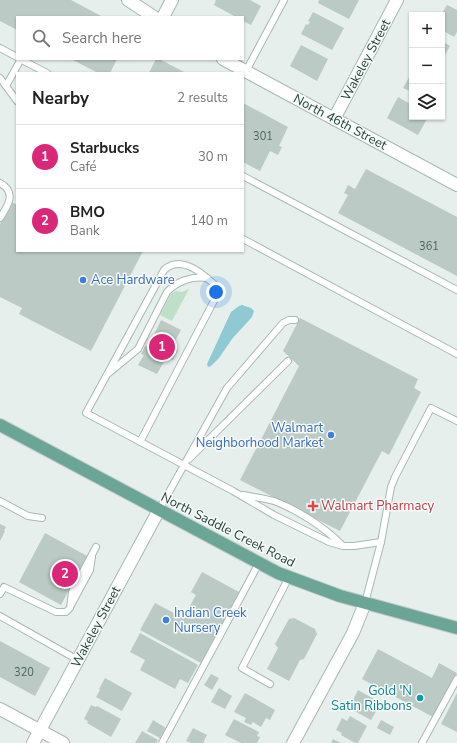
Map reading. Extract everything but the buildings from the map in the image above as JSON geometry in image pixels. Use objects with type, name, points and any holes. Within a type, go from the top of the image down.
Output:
[{"type":"main road","name":"North Saddle Creek Road","points":[[0,425],[259,563],[289,577],[332,594],[457,628]]},
{"type":"street","points":[[128,0],[152,16]]},
{"type":"street","points":[[164,16],[172,0]]},
{"type":"street","name":"Wakeley Street","points":[[334,119],[397,0]]},
{"type":"street","name":"North 46th Street","points":[[225,60],[457,185]]},
{"type":"street","name":"Wakeley Street","points":[[33,743],[159,510]]},
{"type":"street","points":[[293,743],[353,633],[364,603]]},
{"type":"street","points":[[0,710],[63,743]]},
{"type":"lane","points":[[246,71],[284,0]]},
{"type":"lane","points":[[0,48],[16,56]]},
{"type":"lane","points":[[6,86],[19,60]]},
{"type":"lane","points":[[22,60],[45,72]]},
{"type":"lane","points":[[0,78],[16,100]]},
{"type":"lane","points":[[244,177],[457,290]]},
{"type":"lane","points":[[0,183],[9,191],[10,197],[9,202],[0,218]]},
{"type":"lane","points":[[244,240],[457,354]]},
{"type":"lane","points":[[140,442],[217,295],[215,285],[191,266],[183,264],[168,266],[164,270],[86,413],[140,442],[238,493],[274,515],[324,540],[343,546],[381,542]]},
{"type":"lane","points":[[108,374],[138,349],[167,292],[172,287],[189,279],[199,277],[207,278]]},
{"type":"lane","points":[[159,510],[231,383],[283,323],[289,320],[295,320]]},
{"type":"lane","points":[[184,465],[288,361]]},
{"type":"lane","points":[[364,603],[381,542],[392,483],[431,408],[457,421]]},
{"type":"lane","points":[[238,493],[269,500],[282,505],[319,525],[343,546]]},
{"type":"lane","points":[[0,501],[28,516],[42,518]]},
{"type":"lane","points":[[0,594],[4,587],[56,612],[66,612],[70,608],[72,592],[96,547]]},
{"type":"lane","points":[[162,743],[259,563]]},
{"type":"lane","points":[[270,684],[242,668],[289,577]]},
{"type":"lane","points":[[0,616],[78,660]]},
{"type":"lane","points":[[422,743],[457,679]]},
{"type":"green space","points":[[189,289],[172,321],[160,315],[171,294],[176,291],[182,292]]},
{"type":"water","points":[[242,305],[251,308],[254,311],[252,317],[232,339],[219,358],[208,367],[207,364],[231,312]]},
{"type":"place","name":"Ace Hardware","points":[[83,280]]},
{"type":"place","name":"Starbucks","points":[[162,347]]},
{"type":"place","name":"Walmart Neighborhood Market","points":[[331,435]]},
{"type":"place","name":"Walmart Pharmacy","points":[[313,506]]},
{"type":"place","name":"BMO","points":[[65,574]]},
{"type":"place","name":"Indian Creek Nursery","points":[[166,620]]},
{"type":"place","name":"Gold 'N Satin Ribbons","points":[[420,698]]}]
